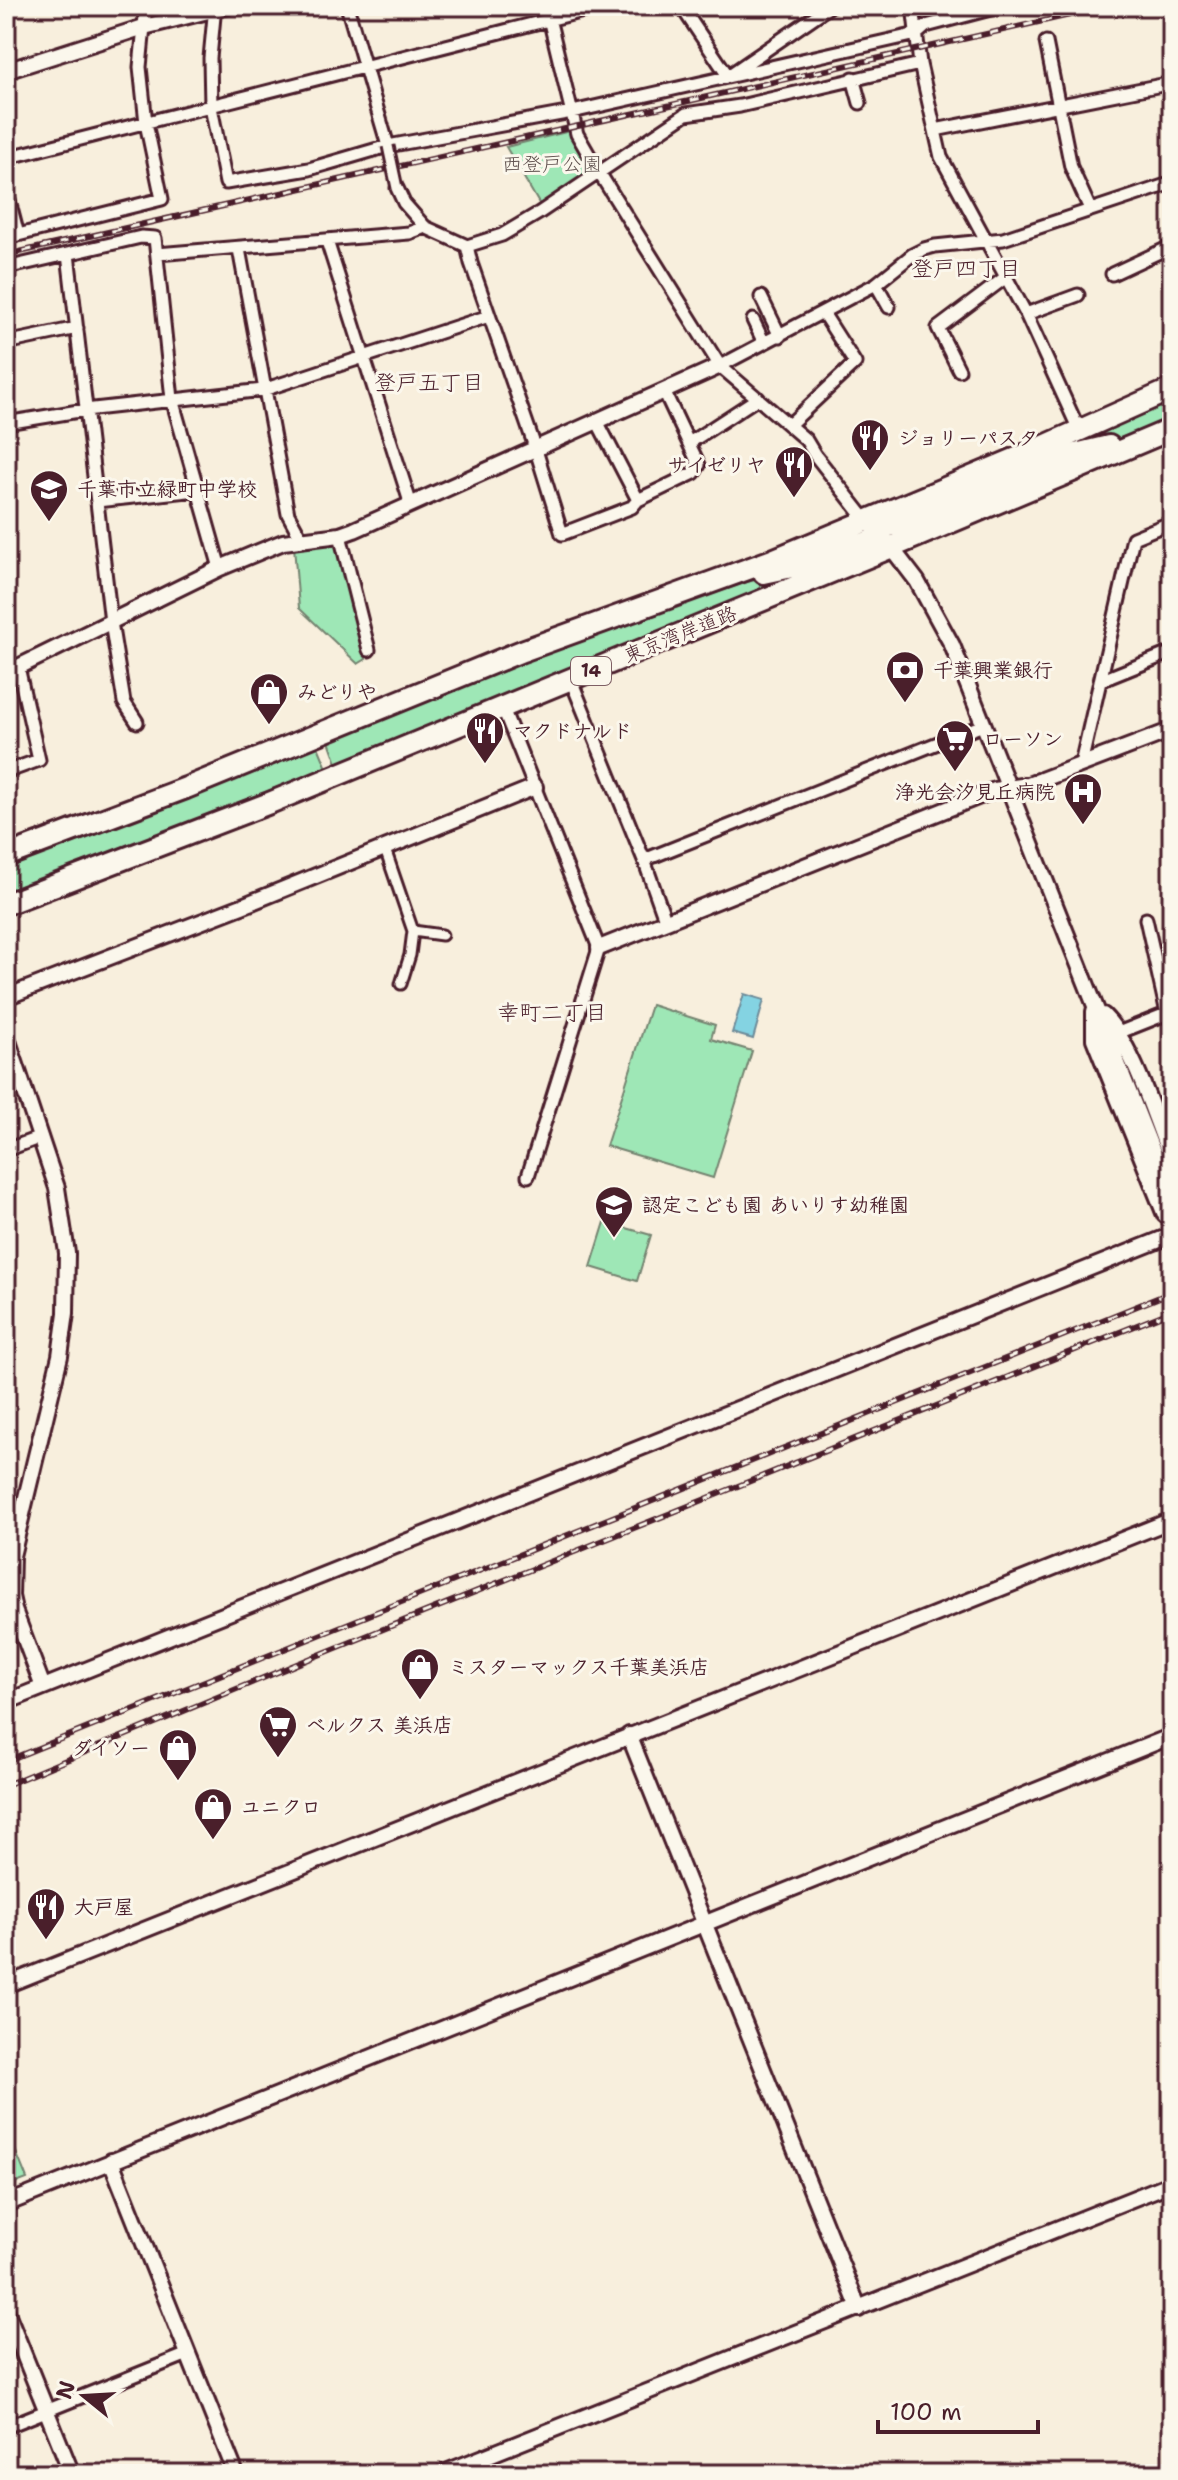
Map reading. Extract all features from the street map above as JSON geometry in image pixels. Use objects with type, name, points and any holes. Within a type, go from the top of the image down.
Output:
[{"type":"highway","name":"東京湾岸道路","points":[[6,856],[186,788],[522,651],[732,576],[1172,389]]},
{"type":"highway","name":"東京湾岸道路","points":[[6,904],[267,804],[1172,429]]},
{"type":"highway","points":[[866,520],[883,525],[900,524],[1059,458],[1145,440]]},
{"type":"highway","points":[[732,576],[800,566],[873,540],[892,547]]},
{"type":"street","points":[[6,189],[12,237],[162,199],[146,123],[140,67],[146,6]]},
{"type":"street","points":[[347,6],[388,146],[397,188],[404,203],[425,227],[467,246],[502,235],[600,174],[686,114],[740,106],[920,64]]},
{"type":"street","points":[[546,6],[577,134],[720,366],[806,440],[866,520],[892,547],[942,622],[1172,1200]]},
{"type":"street","points":[[6,158],[603,6]]},
{"type":"street","points":[[681,6],[728,76]]},
{"type":"street","points":[[728,76],[830,6]]},
{"type":"street","points":[[913,6],[920,64],[941,157],[1026,314],[1079,430]]},
{"type":"street","points":[[6,71],[144,27],[219,7],[210,58],[211,107],[226,183],[309,169],[388,146],[572,112],[917,34],[926,26],[1002,6]]},
{"type":"street","points":[[1046,42],[1075,179],[1090,209]]},
{"type":"street","points":[[853,78],[860,103]]},
{"type":"street","points":[[935,130],[1172,83]]},
{"type":"street","points":[[6,772],[39,760],[12,670],[220,568],[283,542],[340,535],[720,366],[876,284],[924,249],[1003,239],[1172,183]]},
{"type":"street","points":[[157,254],[409,233],[425,227]]},
{"type":"street","points":[[6,268],[141,237],[155,238],[172,399],[220,568]]},
{"type":"street","points":[[327,241],[411,505]]},
{"type":"street","points":[[467,246],[562,534],[632,507],[638,500],[694,473],[699,465],[664,391]]},
{"type":"street","points":[[1112,274],[1172,246]]},
{"type":"street","points":[[239,249],[288,514],[301,538]]},
{"type":"street","points":[[68,254],[111,622],[124,702],[137,722]]},
{"type":"street","points":[[959,370],[938,328],[1006,277]]},
{"type":"street","points":[[876,284],[889,307]]},
{"type":"street","points":[[1026,314],[1078,295]]},
{"type":"street","points":[[761,297],[780,336]]},
{"type":"street","points":[[790,424],[855,363],[823,313]]},
{"type":"street","points":[[6,423],[85,410],[263,390],[489,316]]},
{"type":"street","points":[[753,320],[764,343]]},
{"type":"street","points":[[6,343],[77,328]]},
{"type":"street","points":[[689,443],[758,398]]},
{"type":"street","points":[[597,421],[638,500]]},
{"type":"street","points":[[97,501],[197,490]]},
{"type":"street","points":[[1081,764],[1133,538],[1172,522]]},
{"type":"street","points":[[340,535],[369,650]]},
{"type":"street","points":[[1100,681],[1172,652]]},
{"type":"street","points":[[571,680],[666,922]]},
{"type":"street","points":[[502,706],[599,948],[528,1176]]},
{"type":"street","points":[[644,860],[983,725]]},
{"type":"street","points":[[599,948],[995,790],[1028,785],[1172,730]]},
{"type":"street","points":[[6,997],[227,912],[535,787]]},
{"type":"street","points":[[387,855],[413,931],[401,984]]},
{"type":"street","points":[[1118,1033],[1170,1012],[1146,919]]},
{"type":"street","points":[[413,931],[442,935]]},
{"type":"street","points":[[1094,1006],[1118,1033],[1172,1161]]},
{"type":"street","points":[[1094,1006],[1094,1039],[1165,1215],[1172,1221]]},
{"type":"street","points":[[6,1035],[11,1066],[41,1137],[57,1188],[67,1253],[66,1313],[53,1390],[14,1538],[11,1580],[14,1610],[43,1687]]},
{"type":"street","points":[[6,1150],[41,1137]]},
{"type":"street","points":[[6,1702],[1172,1235]]},
{"type":"street","points":[[6,1985],[1172,1520]]},
{"type":"street","points":[[629,1735],[859,2309]]},
{"type":"street","points":[[6,2204],[1172,1736]]},
{"type":"street","points":[[111,2161],[236,2474]]},
{"type":"street","points":[[441,2474],[1172,2183]]},
{"type":"street","points":[[6,2310],[72,2474]]},
{"type":"street","points":[[6,2427],[188,2354]]},
{"type":"green space","name":"西登戸公園","points":[[570,131],[590,168],[589,174],[540,205],[506,147]]},
{"type":"green space","points":[[1172,399],[1172,419],[900,520]]},
{"type":"green space","points":[[335,540],[366,659],[358,664],[299,608],[294,546]]},
{"type":"green space","points":[[856,550],[723,608],[337,763],[329,741],[520,661],[747,582],[799,570]]},
{"type":"green space","points":[[317,744],[327,768],[6,893],[6,864],[124,822]]},
{"type":"green space","points":[[651,1005],[715,1025],[711,1039],[752,1051],[713,1178],[606,1146]]},
{"type":"green space","points":[[605,1222],[651,1235],[637,1281],[591,1267]]},
{"type":"green space","points":[[6,2127],[27,2179],[6,2187]]},
{"type":"water","points":[[744,994],[764,1000],[753,1039],[732,1033]]},
{"type":"railway","points":[[6,255],[1110,6]]},
{"type":"railway","points":[[6,1761],[1172,1292]]},
{"type":"railway","points":[[6,1785],[304,1661],[1172,1311]]},
{"type":"place","name":"ジョリーパスタ","points":[[870,472]]},
{"type":"place","name":"サイゼリヤ","points":[[794,499]]},
{"type":"place","name":"千葉市立緑町中学校","points":[[49,523]]},
{"type":"place","name":"千葉興業銀行","points":[[905,704]]},
{"type":"place","name":"みどりや","points":[[269,726]]},
{"type":"place","name":"マクドナルド","points":[[485,765]]},
{"type":"place","name":"ローソン","points":[[955,773]]},
{"type":"place","name":"浄光会汐見丘病院","points":[[1083,826]]},
{"type":"place","name":"認定こども園 あいりす幼稚園","points":[[614,1239]]},
{"type":"place","name":"ミスターマックス千葉美浜店","points":[[420,1701]]},
{"type":"place","name":"ベルクス 美浜店","points":[[278,1759]]},
{"type":"place","name":"ダイソー","points":[[178,1782]]},
{"type":"place","name":"ユニクロ","points":[[213,1841]]},
{"type":"place","name":"大戸屋","points":[[46,1941]]},
{"type":"district","name":"登戸四丁目","points":[[966,268]]},
{"type":"district","name":"登戸五丁目","points":[[429,382]]},
{"type":"district","name":"幸町二丁目","points":[[552,1012]]}]
